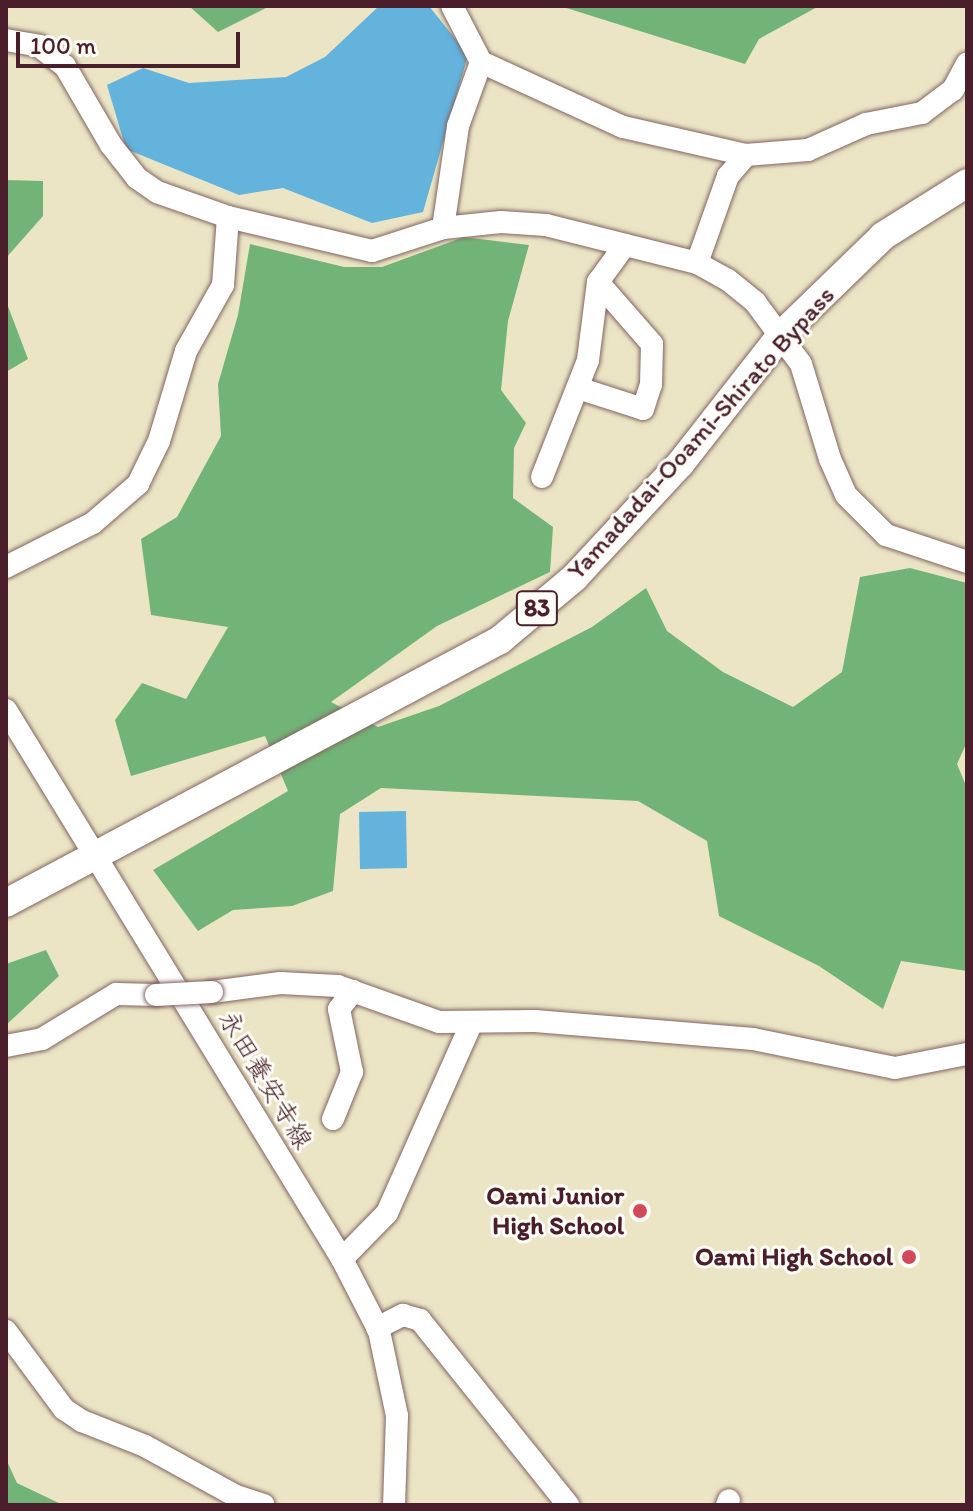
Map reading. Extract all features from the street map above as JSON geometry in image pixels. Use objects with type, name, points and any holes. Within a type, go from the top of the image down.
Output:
[{"type":"main road","name":"Yamadadai-Ooami-Shirato Bypass","points":[[6,903],[500,640],[574,578],[680,464],[781,335],[883,236],[967,183]]},
{"type":"street","points":[[452,6],[481,62],[623,127],[746,155],[808,150],[866,124],[922,113],[953,90],[967,64]]},
{"type":"street","points":[[6,40],[39,46],[65,66],[111,145],[137,178],[157,192],[228,217],[372,251],[443,228],[501,222],[546,225],[697,263],[755,302],[801,364],[830,459],[846,495],[886,535],[967,562]]},
{"type":"street","points":[[443,228],[458,126],[481,62]]},
{"type":"street","points":[[697,263],[728,176],[746,155]]},
{"type":"street","points":[[6,567],[93,523],[138,484],[159,441],[186,351],[223,285],[228,217]]},
{"type":"street","points":[[542,477],[588,360],[598,282],[625,245]]},
{"type":"street","points":[[578,388],[643,409],[651,385],[652,344],[598,282]]},
{"type":"street","name":"永田養安寺線","points":[[6,710],[97,852],[342,1259],[377,1328],[397,1416],[394,1505]]},
{"type":"street","points":[[6,1046],[42,1039],[116,994],[212,992],[280,983],[353,991],[439,1022],[535,1021],[753,1039],[895,1068],[967,1054]]},
{"type":"street","points":[[333,1119],[352,1072],[339,1009],[353,991]]},
{"type":"street","points":[[342,1259],[387,1213],[472,1022]]},
{"type":"street","points":[[377,1328],[403,1315],[420,1320],[568,1505]]},
{"type":"street","points":[[6,1331],[64,1409],[82,1421],[145,1446],[264,1505]]},
{"type":"green space","points":[[189,6],[270,6],[218,32]]},
{"type":"green space","points":[[560,6],[819,6],[759,39],[745,64]]},
{"type":"green space","points":[[6,180],[43,181],[43,216],[6,258]]},
{"type":"green space","points":[[464,237],[529,245],[508,321],[501,390],[526,423],[514,448],[513,498],[553,527],[550,572],[437,626],[331,702],[378,727],[439,706],[592,627],[646,588],[667,631],[723,672],[793,707],[842,672],[860,577],[910,568],[967,583],[967,742],[957,764],[967,788],[967,971],[901,961],[883,1009],[819,966],[719,916],[707,841],[638,801],[381,788],[340,814],[333,891],[292,906],[233,910],[198,931],[153,870],[288,791],[265,736],[131,776],[115,720],[142,683],[186,699],[228,627],[151,615],[141,539],[177,517],[221,436],[218,384],[238,315],[250,244],[344,267],[382,267]]},
{"type":"green space","points":[[6,301],[28,359],[6,372]]},
{"type":"green space","points":[[46,950],[59,976],[6,1025],[6,964]]},
{"type":"green space","points":[[6,1459],[17,1483],[63,1505],[6,1505]]},
{"type":"water","points":[[379,6],[429,6],[468,55],[423,212],[372,223],[283,188],[239,195],[126,149],[107,85],[143,68],[189,83],[286,77],[325,57]]},
{"type":"water","points":[[406,811],[407,868],[360,869],[359,812]]},
{"type":"place","name":"Oami Junior High School","points":[[640,1211]]},
{"type":"place","name":"Oami High School","points":[[909,1257]]}]
